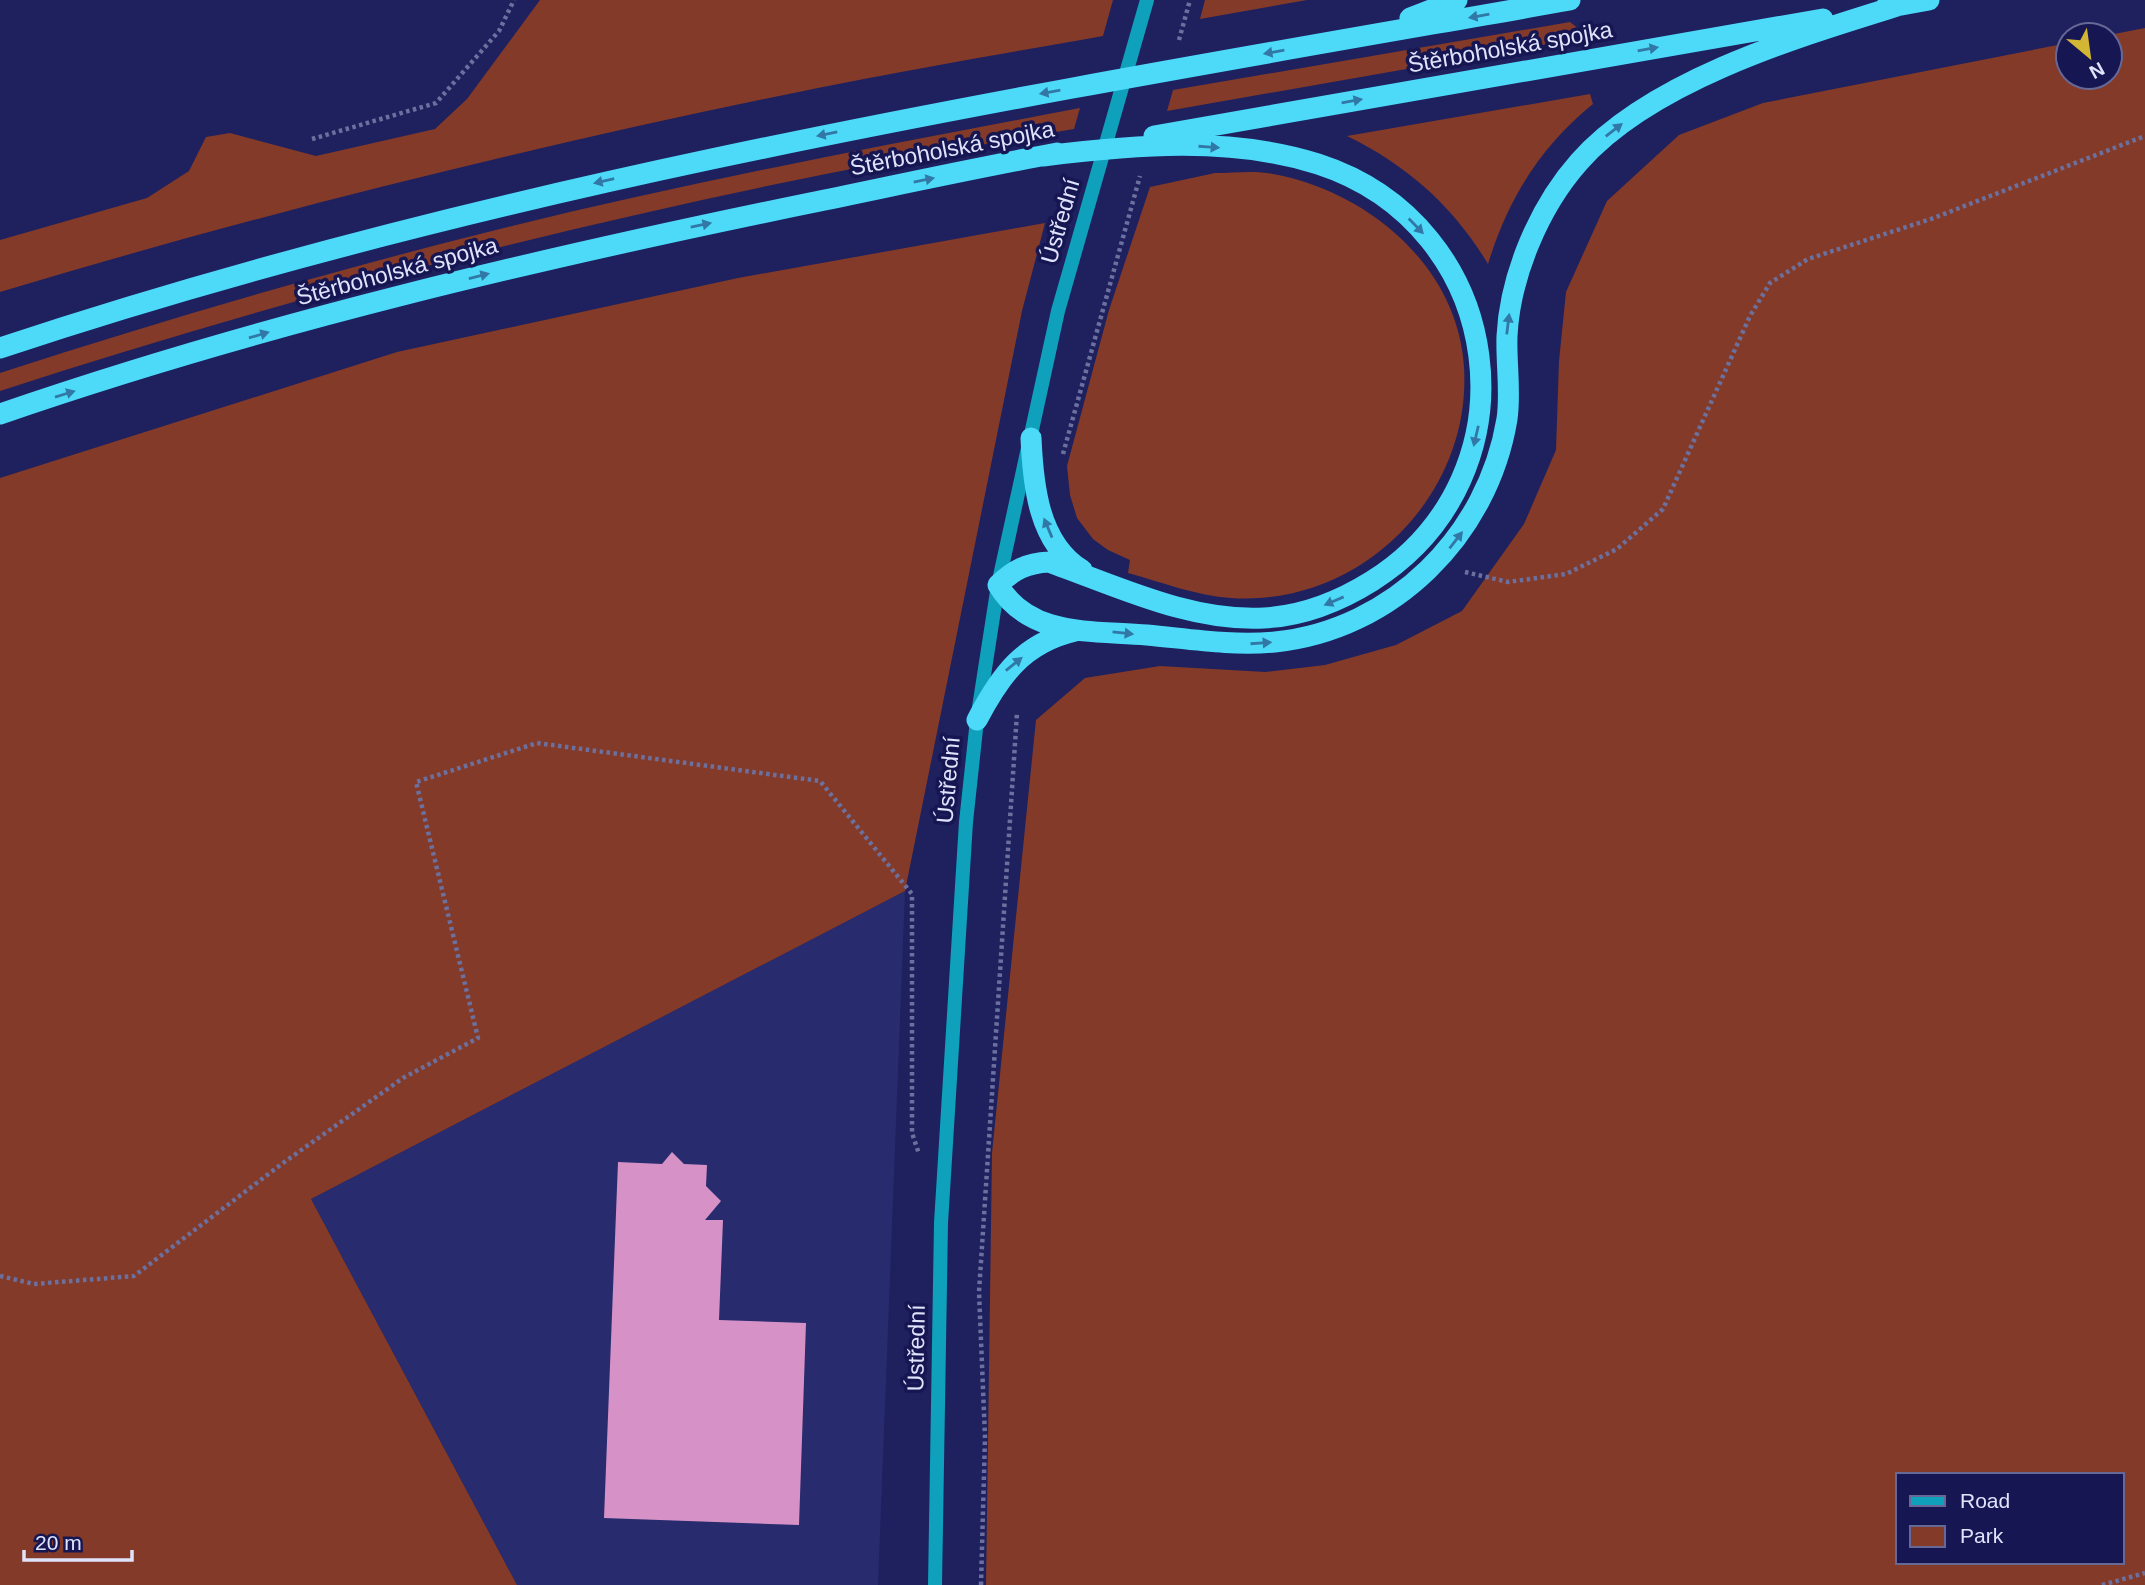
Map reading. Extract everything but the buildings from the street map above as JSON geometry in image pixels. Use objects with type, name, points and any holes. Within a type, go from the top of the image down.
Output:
[{"type":"highway","points":[[1341,40],[1457,0]]},
{"type":"highway","name":"Štěrboholská spojka","points":[[0,348],[306,256],[604,181],[904,118],[1570,0]]},
{"type":"highway","name":"Štěrboholská spojka","points":[[0,414],[295,324],[475,277],[663,233],[1044,156],[1929,0]]},
{"type":"highway","points":[[1044,156],[1154,145],[1210,147],[1291,158],[1341,174],[1402,212],[1433,246],[1463,297],[1482,363],[1479,424],[1461,485],[1441,517],[1415,549],[1361,588],[1328,604],[1296,614],[1233,618],[1199,613],[1049,562],[1035,562],[1012,571],[998,585],[1007,601],[1032,620],[1049,626],[1248,644],[1310,636],[1365,616],[1434,565],[1465,528],[1490,478],[1507,421],[1510,398],[1507,331],[1516,281],[1541,222],[1578,163],[1635,114],[1675,91],[1770,48],[1898,6]]},
{"type":"highway","points":[[1031,438],[1033,477],[1047,528],[1065,555],[1092,577]]},
{"type":"highway","points":[[977,720],[998,682],[1012,665],[1038,645],[1059,635],[1085,629]]},
{"type":"street","name":"Ústřední","points":[[935,1585],[941,1223],[967,822],[977,720],[998,585],[1058,311],[1147,0]]},
{"type":"path","points":[[312,139],[436,103],[499,31],[514,0]]},
{"type":"path","points":[[1434,565],[1508,582],[1566,574],[1617,549],[1663,509],[1744,329],[1770,283],[1808,259],[1931,219],[2145,136]]},
{"type":"path","points":[[1060,464],[1101,311]]},
{"type":"path","points":[[981,1585],[985,1437],[979,1292],[1014,731],[1021,704]]},
{"type":"path","points":[[0,1276],[34,1284],[134,1276],[403,1078],[478,1038],[416,782],[537,743],[820,781],[912,894],[912,1133],[920,1159]]},
{"type":"path","points":[[2102,1585],[2145,1573]]},
{"type":"shaded area","points":[[905,891],[878,1585],[517,1585],[311,1199]]},
{"type":"green space","points":[[540,0],[1113,0],[1103,36],[818,88],[612,132],[304,207],[0,292],[0,240],[147,198],[189,171],[206,137],[230,133],[316,156],[435,129],[467,99]]},
{"type":"green space","points":[[1205,0],[1307,0],[1200,19]]},
{"type":"green space","points":[[1570,22],[1580,30],[1577,38],[1572,40],[1167,111],[1173,90]]},
{"type":"green space","points":[[2145,28],[2145,1585],[986,1585],[992,1153],[1036,720],[1085,678],[1160,666],[1265,672],[1325,665],[1396,645],[1462,611],[1524,524],[1556,450],[1559,361],[1566,292],[1607,201],[1679,135],[1763,103],[2054,46],[2054,91],[2124,91],[2124,32]]},
{"type":"green space","points":[[1590,94],[1593,104],[1557,138],[1516,196],[1488,264],[1460,224],[1427,190],[1390,160],[1347,136]]},
{"type":"green space","points":[[1080,108],[1074,129],[802,179],[532,239],[265,310],[0,391],[0,373],[241,299],[423,249],[707,181]]},
{"type":"green space","points":[[1215,173],[1266,173],[1308,183],[1342,197],[1373,216],[1402,239],[1426,266],[1445,297],[1458,330],[1464,367],[1462,414],[1449,459],[1428,499],[1399,534],[1364,563],[1323,584],[1278,596],[1218,597],[1128,573],[1130,560],[1108,550],[1093,539],[1077,518],[1070,495],[1067,466],[1109,310],[1150,187]]},
{"type":"green space","points":[[1045,223],[1022,311],[905,891],[311,1199],[517,1585],[0,1585],[0,478],[397,352],[738,278]]}]
